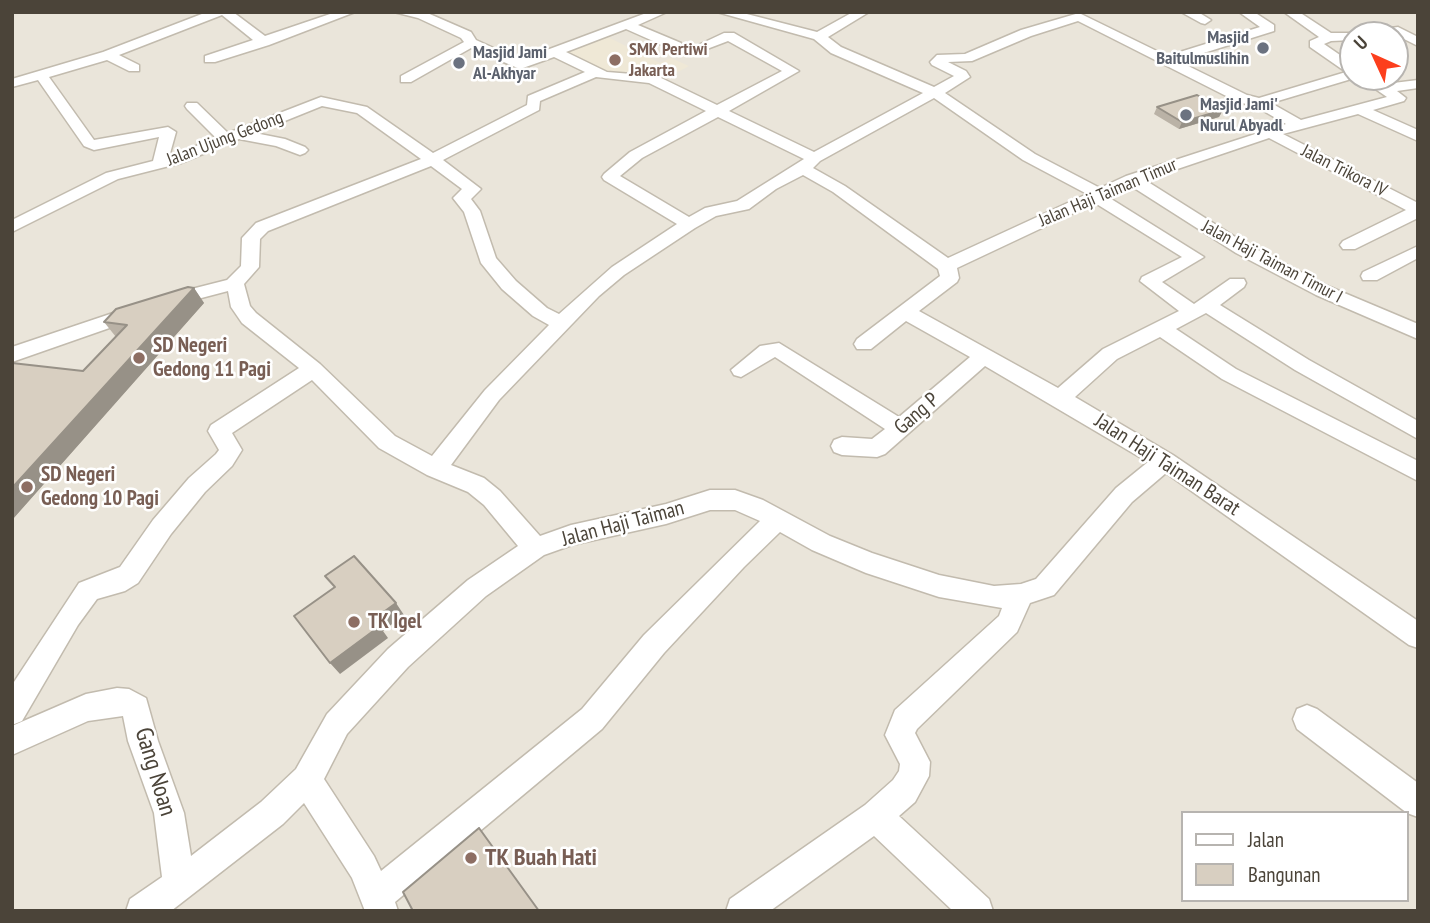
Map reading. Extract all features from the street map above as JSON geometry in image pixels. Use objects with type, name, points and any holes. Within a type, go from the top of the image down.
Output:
[{"type":"street","points":[[12,83],[108,55],[219,12]]},
{"type":"street","points":[[225,12],[264,42]]},
{"type":"street","points":[[210,59],[349,12]]},
{"type":"street","points":[[400,12],[424,13],[466,35],[471,43],[520,65],[661,12]]},
{"type":"street","points":[[723,12],[819,36],[836,50],[936,93],[1029,157],[1097,195],[1195,257],[1149,281],[1418,431]]},
{"type":"street","points":[[819,36],[863,12]]},
{"type":"street","points":[[435,469],[492,395],[561,323],[618,271],[689,223],[711,212],[743,205],[809,163],[963,76],[937,62],[942,58],[967,58],[1026,33],[1093,12]]},
{"type":"street","points":[[1187,12],[1205,20]]},
{"type":"street","points":[[1167,60],[1270,28],[1245,12]]},
{"type":"street","points":[[1290,12],[1328,37]]},
{"type":"street","points":[[159,17],[175,29]]},
{"type":"street","points":[[1079,17],[1243,99],[1259,102],[1299,125]]},
{"type":"street","points":[[627,25],[676,46]]},
{"type":"street","points":[[689,223],[610,177],[636,155],[792,70],[729,36],[699,48]]},
{"type":"street","points":[[1339,37],[1328,37],[1315,44],[1339,62]]},
{"type":"street","points":[[407,79],[471,43]]},
{"type":"street","points":[[557,53],[607,77],[652,79],[718,111],[809,163],[947,266],[950,278],[864,344]]},
{"type":"street","points":[[108,55],[134,68]]},
{"type":"street","points":[[12,355],[150,307],[233,284],[250,267],[251,238],[262,228],[432,160],[534,107],[533,99],[596,72]]},
{"type":"street","points":[[41,75],[89,143],[94,145],[168,132],[160,163]]},
{"type":"street","points":[[1259,102],[1339,76]]},
{"type":"street","points":[[1393,95],[1418,84]]},
{"type":"street","points":[[1387,91],[1393,95],[1418,96]]},
{"type":"street","name":"Jalan Haji Taiman Timur","points":[[947,266],[1132,178],[1270,133],[1360,108],[1393,95]]},
{"type":"street","name":"Jalan Ujung Gedong","points":[[12,227],[112,176],[186,156],[321,101],[328,105],[362,110],[473,189],[461,198],[472,211],[487,259],[509,285],[540,312],[561,323]]},
{"type":"street","points":[[192,106],[231,136],[280,142],[300,150]]},
{"type":"street","points":[[1360,108],[1418,136]]},
{"type":"street","name":"Jalan Trikora IV","points":[[1270,133],[1418,210]]},
{"type":"street","name":"Jalan Haji Taiman Timur I","points":[[1132,178],[1242,249],[1323,291],[1418,332]]},
{"type":"street","points":[[1349,245],[1418,210]]},
{"type":"street","points":[[1370,276],[1418,251]]},
{"type":"street","points":[[1060,399],[1089,370],[1110,354],[1200,309],[1237,283]]},
{"type":"street","points":[[233,284],[237,288],[241,307],[249,318],[285,344],[313,369],[387,442],[435,469],[477,485],[492,498],[535,548]]},
{"type":"street","name":"Jalan Haji Taiman Barat","points":[[905,312],[1165,461],[1418,636]]},
{"type":"street","points":[[1160,327],[1229,374],[1418,472]]},
{"type":"street","points":[[741,370],[767,351],[779,350],[900,428]]},
{"type":"street","name":"Gang P","points":[[842,446],[874,449],[984,356]]},
{"type":"street","points":[[12,711],[69,617],[88,591],[97,586],[116,583],[129,575],[162,527],[197,485],[224,460],[231,450],[219,431],[313,369]]},
{"type":"street","name":"Jalan Haji Taiman","points":[[142,911],[272,813],[307,780],[337,724],[398,658],[477,588],[535,548],[710,500],[735,500],[755,507],[776,521],[866,562],[939,586],[995,597],[1021,595],[1045,587],[1124,495],[1165,461]]},
{"type":"street","points":[[307,780],[356,856],[379,903],[592,719],[654,644],[734,559],[776,521]]},
{"type":"street","points":[[742,911],[876,816],[904,791],[914,776],[915,762],[901,735],[905,720],[1008,624],[1021,595]]},
{"type":"street","name":"Gang Noan","points":[[12,741],[86,708],[117,702],[128,703],[136,708],[144,741],[169,813],[179,885]]},
{"type":"street","points":[[1307,719],[1418,802]]},
{"type":"street","points":[[876,816],[977,911]]},
{"type":"shaded area","points":[[12,12],[1418,12],[1418,911],[12,911]]},
{"type":"shaded area","name":"SMK Pertiwi Jakarta","points":[[604,35],[660,63],[671,58],[689,66],[661,81],[607,75],[561,53]]},
{"type":"building","points":[[1197,95],[1223,110],[1182,122],[1157,107]]},
{"type":"building","points":[[188,287],[194,288],[12,488],[12,363],[83,371],[127,325],[104,322],[116,309]]},
{"type":"building","name":"TK Igel","points":[[354,556],[396,603],[374,619],[380,626],[330,663],[294,616],[335,587],[325,576]]},
{"type":"building","name":"TK Buah Hati","points":[[479,828],[539,911],[413,911],[403,892]]},
{"type":"place","name":"Masjid Baitulmuslihin","points":[[1263,48]]},
{"type":"place","name":"SMK Pertiwi Jakarta","points":[[615,60]]},
{"type":"place","name":"Masjid Jami Al-Akhyar","points":[[459,63]]},
{"type":"place","name":"Masjid Jami' Nurul Abyadl","points":[[1186,115]]},
{"type":"place","name":"SD Negeri Gedong 11 Pagi","points":[[139,358]]},
{"type":"place","name":"SD Negeri Gedong 10 Pagi","points":[[27,487]]},
{"type":"place","name":"TK Igel","points":[[354,622]]},
{"type":"place","name":"TK Buah Hati","points":[[471,858]]}]
